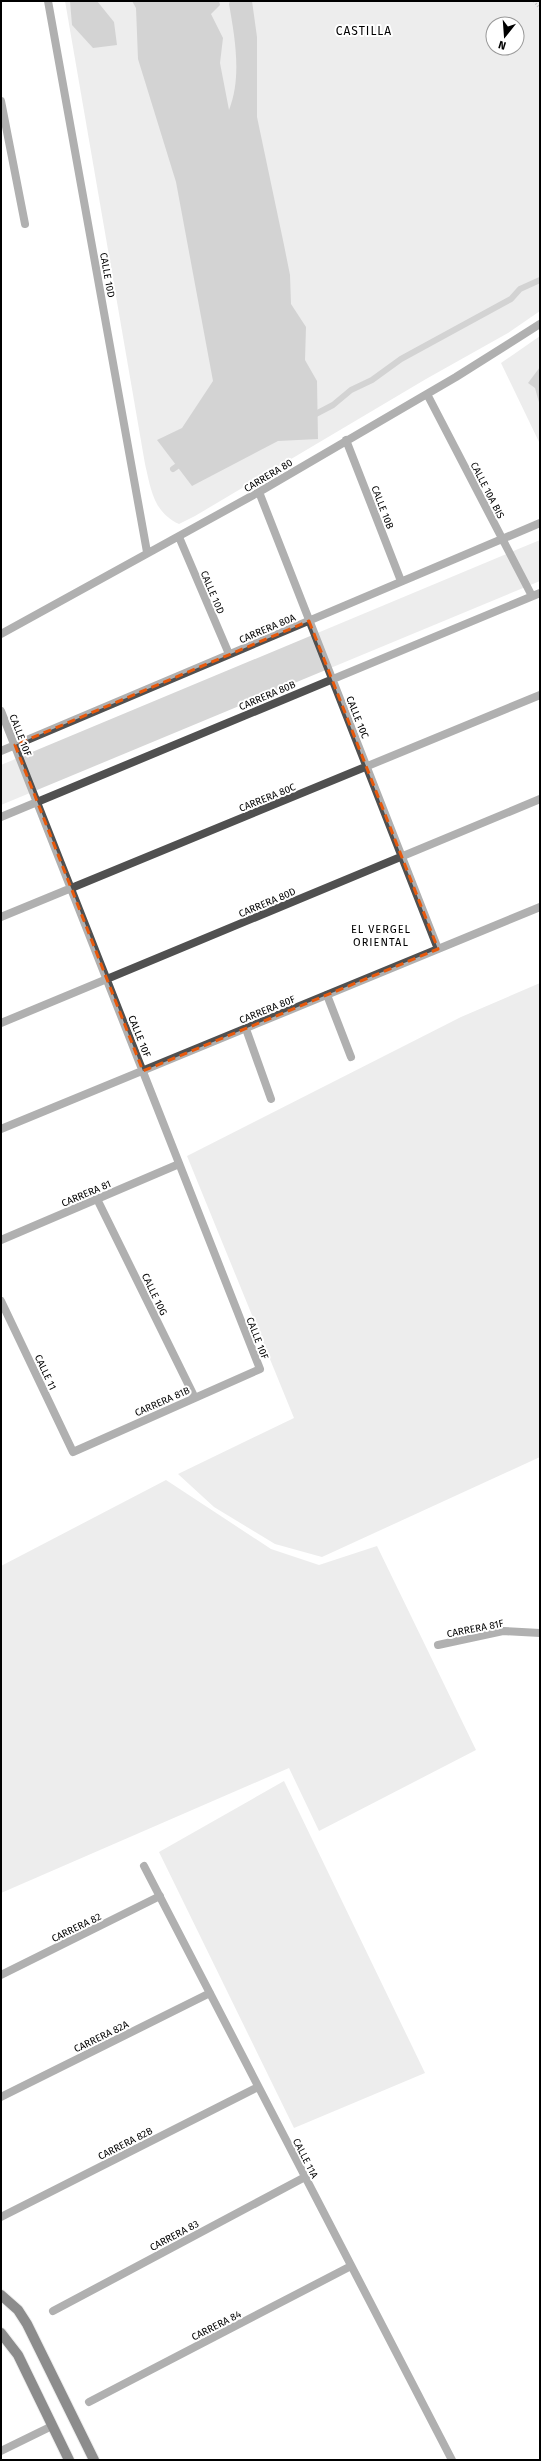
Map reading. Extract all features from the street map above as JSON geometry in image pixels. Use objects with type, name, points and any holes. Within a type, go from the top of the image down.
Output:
[{"type":"main road","points":[[1,2296],[18,2310],[27,2324],[94,2460]]},
{"type":"main road","points":[[1,2333],[18,2355],[68,2460]]},
{"type":"street","name":"CALLE 10D","points":[[48,1],[147,552]]},
{"type":"street","points":[[1,101],[24,224]]},
{"type":"street","name":"CARRERA 80","points":[[1,634],[147,552],[179,537],[259,492],[427,394],[540,324]]},
{"type":"street","name":"CALLE 10A BIS","points":[[427,394],[532,596]]},
{"type":"street","name":"CALLE 10B","points":[[346,440],[401,581]]},
{"type":"street","name":"CALLE 10C","points":[[259,492],[438,949]]},
{"type":"street","name":"CARRERA 80A","points":[[1,751],[540,523]]},
{"type":"street","name":"CALLE 10D","points":[[179,537],[229,654]]},
{"type":"street","name":"CARRERA 80B","points":[[1,817],[540,593]]},
{"type":"street","name":"CARRERA 80C","points":[[1,917],[540,695]]},
{"type":"street","name":"CALLE 10F","points":[[1,711],[260,1369]]},
{"type":"street","name":"CARRERA 80D","points":[[1,1023],[540,799]]},
{"type":"street","name":"CARRERA 80F","points":[[1,1130],[540,907]]},
{"type":"street","points":[[326,996],[352,1057]]},
{"type":"street","points":[[246,1029],[271,1099]]},
{"type":"street","name":"CARRERA 81","points":[[1,1240],[179,1164]]},
{"type":"street","name":"CALLE 10G","points":[[97,1199],[195,1398]]},
{"type":"street","name":"CALLE 11","points":[[1,1300],[73,1452]]},
{"type":"street","name":"CARRERA 81B","points":[[73,1452],[260,1369]]},
{"type":"street","name":"CARRERA 81F","points":[[438,1645],[503,1631],[540,1633]]},
{"type":"street","name":"CALLE 11A","points":[[144,1866],[452,2460]]},
{"type":"street","name":"CARRERA 82","points":[[1,1975],[160,1896]]},
{"type":"street","name":"CARRERA 82A","points":[[1,2097],[210,1993]]},
{"type":"street","name":"CARRERA 82B","points":[[1,2217],[258,2086]]},
{"type":"street","name":"CARRERA 83","points":[[53,2311],[305,2177]]},
{"type":"street","name":"CARRERA 84","points":[[89,2402],[351,2266]]},
{"type":"street","points":[[1,2451],[52,2426]]},
{"type":"path","points":[[534,1],[540,9]]},
{"type":"highlighted area","points":[[309,621],[438,949],[143,1071],[15,745]]},
{"type":"shaded area","points":[[65,1],[540,1],[540,311],[508,333],[426,379],[195,516],[179,524],[170,519],[158,506],[152,491],[145,464]]},
{"type":"shaded area","points":[[70,1],[97,1],[114,22],[117,45],[93,48],[72,25]]},
{"type":"shaded area","points":[[132,1],[219,1],[220,5],[211,14],[223,38],[220,63],[229,110],[235,84],[236,57],[229,4],[230,1],[252,1],[257,37],[257,117],[290,275],[291,304],[306,327],[305,360],[317,381],[318,439],[278,441],[192,486],[157,440],[182,428],[213,381],[176,182],[138,59],[136,8]]},
{"type":"shaded area","points":[[540,336],[540,444],[501,363]]},
{"type":"shaded area","points":[[540,367],[540,406],[535,388],[528,383]]},
{"type":"shaded area","points":[[540,540],[540,581],[1,805],[1,765]]},
{"type":"shaded area","points":[[540,983],[540,1457],[322,1557],[275,1544],[214,1507],[178,1474],[294,1418],[187,1156],[461,1017]]},
{"type":"shaded area","points":[[166,1480],[271,1549],[319,1565],[377,1546],[476,1750],[319,1831],[289,1768],[1,1893],[1,1566]]},
{"type":"shaded area","points":[[284,1781],[425,2073],[294,2128],[159,1852]]},
{"type":"waterway","points":[[310,417],[333,405],[351,390],[372,380],[401,359],[511,299],[520,289],[540,280]]},
{"type":"waterway","points":[[173,469],[183,462]]},
{"type":"district","name":"CASTILLA","points":[[364,31]]},
{"type":"district","name":"EL VERGEL ORIENTAL","points":[[381,935]]}]
